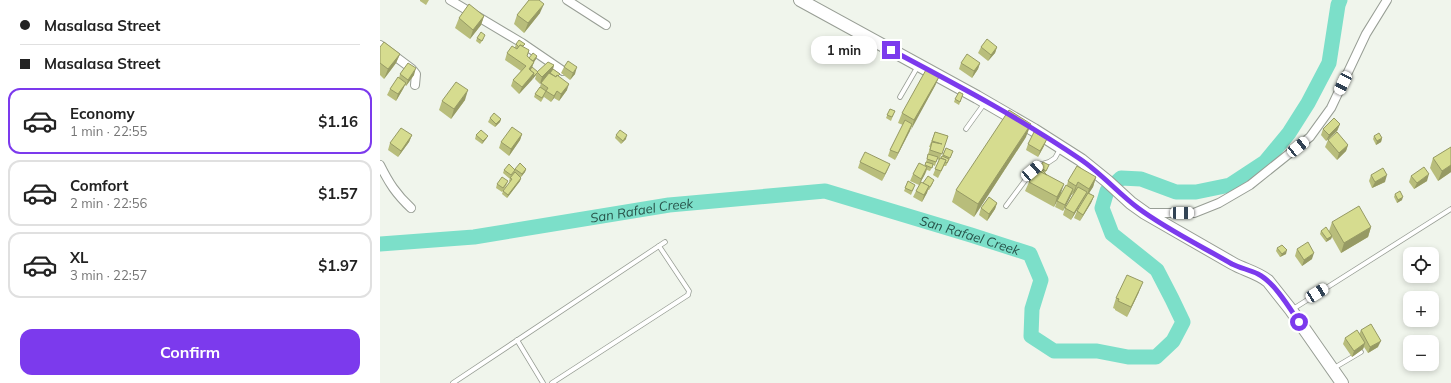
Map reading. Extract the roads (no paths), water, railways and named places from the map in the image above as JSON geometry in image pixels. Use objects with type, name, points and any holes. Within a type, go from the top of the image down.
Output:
[{"type":"street","points":[[450,0],[522,43],[563,71]]},
{"type":"street","points":[[567,0],[606,25]]},
{"type":"street","points":[[800,0],[986,102],[1081,160],[1131,203],[1145,213],[1232,264],[1264,277],[1291,310],[1342,383]]},
{"type":"street","points":[[1145,213],[1194,213],[1219,202],[1250,185],[1310,137],[1331,108],[1366,34],[1387,0]]},
{"type":"street","points":[[380,45],[412,69],[416,74],[415,85]]},
{"type":"street","points":[[380,165],[399,197],[411,208]]},
{"type":"lane","points":[[900,97],[919,65]]},
{"type":"lane","points":[[966,129],[986,102]]},
{"type":"lane","points":[[1006,206],[1032,171],[1039,165],[1049,162],[1054,158],[1061,147]]},
{"type":"lane","points":[[1291,310],[1451,209]]},
{"type":"lane","points":[[453,383],[665,242]]},
{"type":"lane","points":[[552,383],[688,295],[689,291],[659,246]]},
{"type":"lane","points":[[517,340],[543,383]]},
{"type":"lane","points":[[1332,369],[1361,352]]},
{"type":"waterway","name":"San Rafael Creek","points":[[380,244],[474,237],[669,205],[825,191],[1030,254],[1041,280],[1032,309],[1031,336],[1054,351],[1097,351],[1128,357],[1156,357],[1173,341],[1183,322],[1157,270],[1112,234],[1102,208],[1107,191],[1121,178],[1141,179],[1176,192],[1196,192],[1230,185],[1265,162],[1289,133],[1308,103],[1329,63],[1340,0]]}]
